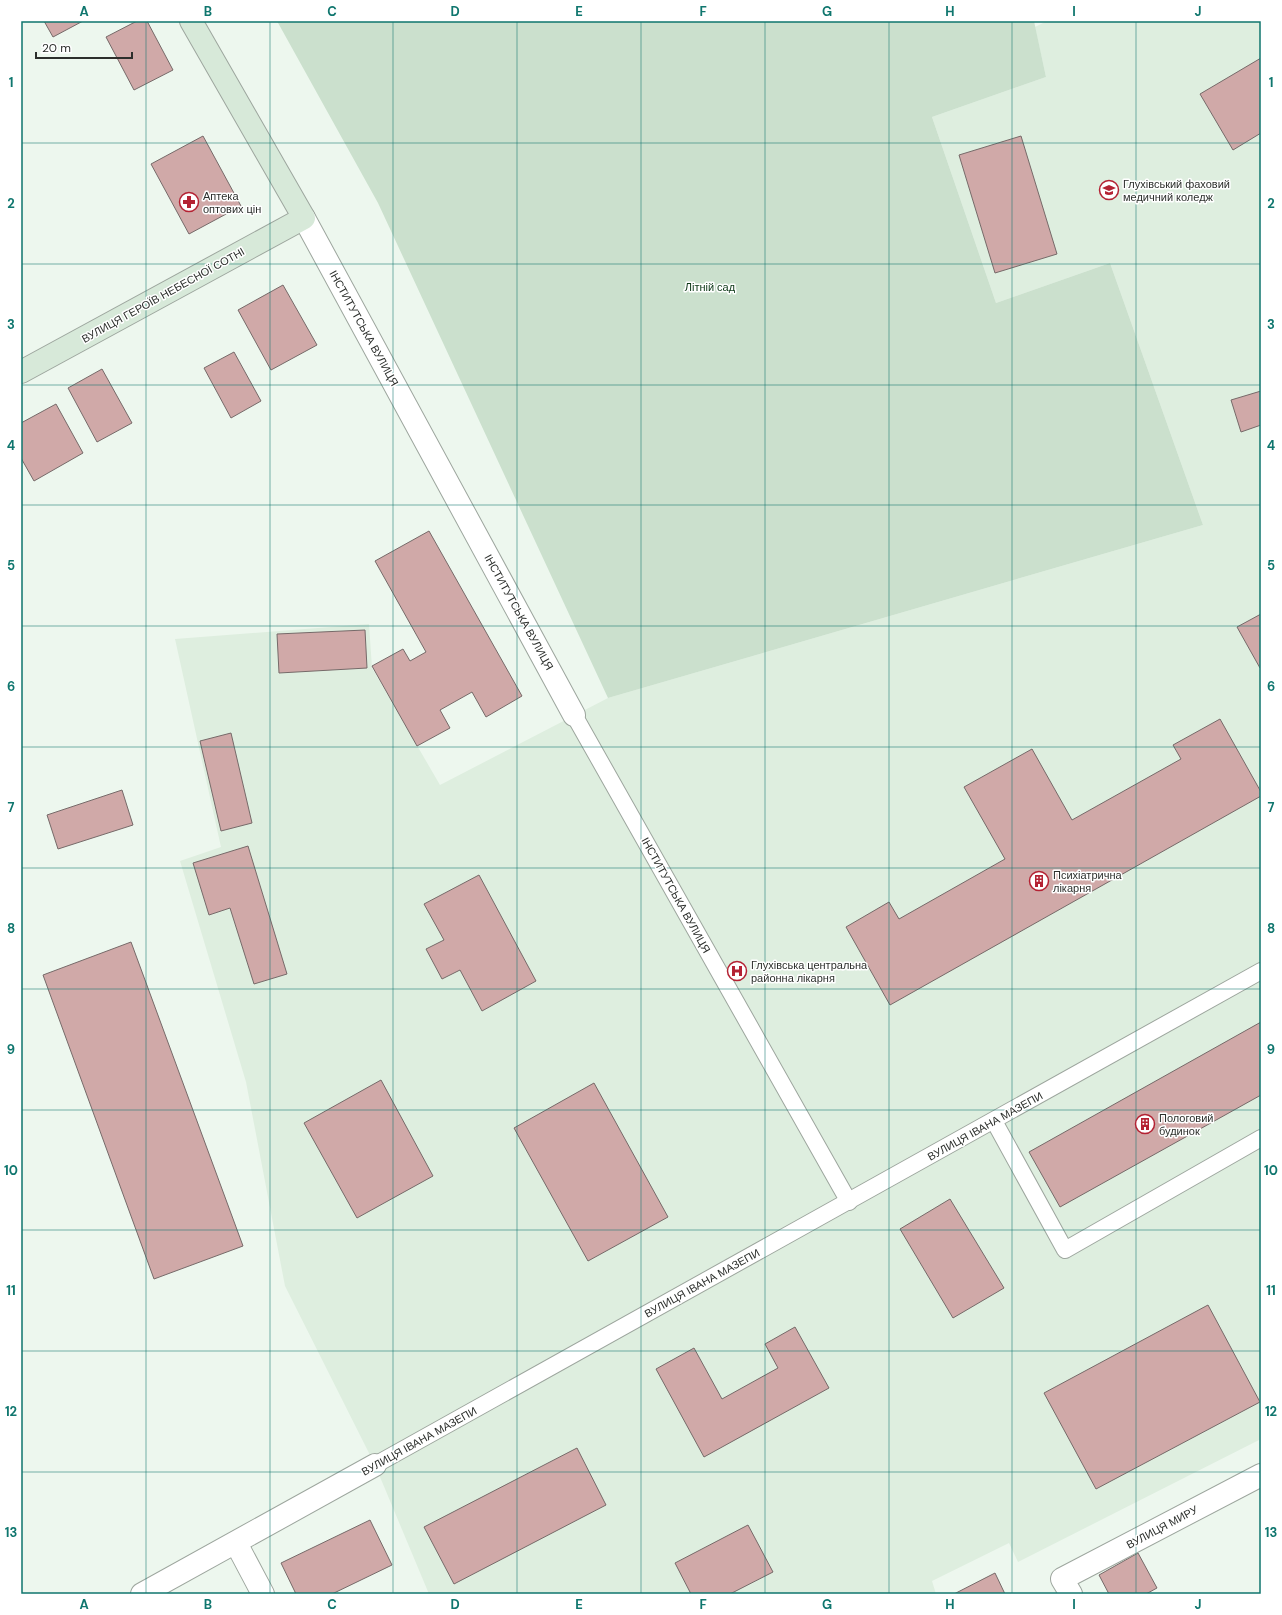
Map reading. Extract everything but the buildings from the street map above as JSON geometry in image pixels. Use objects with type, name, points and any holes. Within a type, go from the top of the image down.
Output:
[{"type":"street","name":"ІНСТИТУТСЬКА ВУЛИЦЯ","points":[[191,21],[304,218],[574,715]]},
{"type":"street","name":"ВУЛИЦЯ ГЕРОЇВ НЕБЕСНОЇ СОТНІ","points":[[21,372],[304,218]]},
{"type":"street","name":"ВУЛИЦЯ ІВАНА МАЗЕПИ","points":[[142,1594],[375,1465]]},
{"type":"street","name":"ВУЛИЦЯ МИРУ","points":[[1066,1587],[1261,1475]]},
{"type":"street","points":[[236,1543],[263,1594]]},
{"type":"lane","name":"ІНСТИТУТСЬКА ВУЛИЦЯ","points":[[574,715],[849,1202]]},
{"type":"lane","name":"ВУЛИЦЯ ІВАНА МАЗЕПИ","points":[[375,1465],[1261,971]]},
{"type":"lane","points":[[994,1121],[1064,1250],[1261,1138]]},
{"type":"shaded area","name":"Глухівська центральна районна лікарня","points":[[1047,21],[1261,21],[1261,1439],[1018,1562],[1009,1543],[932,1581],[936,1594],[429,1594],[375,1465],[285,1286],[246,1082],[180,861],[221,847],[175,639],[369,624],[372,668],[440,785],[608,698],[1203,525],[1110,263],[996,303],[932,117],[1046,77],[1035,27]]},
{"type":"green space","name":"Літній сад","points":[[277,21],[1034,21],[1046,77],[932,117],[996,303],[1110,263],[1203,525],[608,698],[378,203]]},
{"type":"place","name":"Глухівський фаховий медичний коледж","points":[[1109,190]]},
{"type":"place","name":"Аптека оптових цін","points":[[189,202]]},
{"type":"place","name":"Психіатрична лікарня","points":[[1039,881]]},
{"type":"place","name":"Глухівська центральна районна лікарня","points":[[737,971]]},
{"type":"place","name":"Пологовий будинок","points":[[1145,1124]]}]
